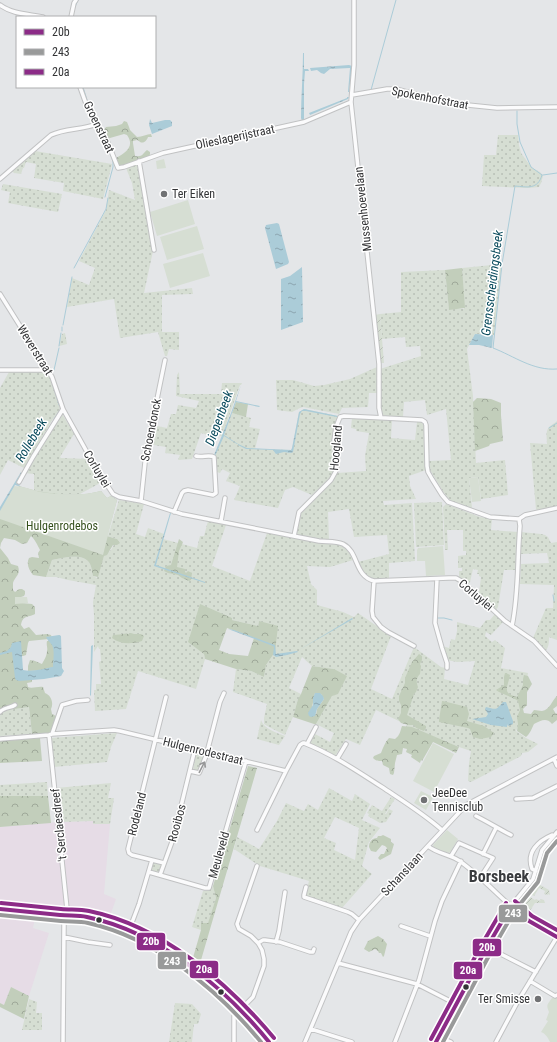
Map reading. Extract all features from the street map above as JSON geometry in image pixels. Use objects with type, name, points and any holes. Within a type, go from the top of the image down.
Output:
[{"type":"main road","points":[[0,909],[64,915],[128,932],[175,959],[239,1011],[269,1042]]},
{"type":"main road","points":[[239,1011],[265,1042]]},
{"type":"street","points":[[71,16],[76,0]]},
{"type":"street","name":"Mussenhoevelaan","points":[[354,0],[354,65],[351,102],[379,364],[379,408],[381,418]]},
{"type":"street","points":[[0,5],[11,11],[38,16]]},
{"type":"street","name":"Groenstraat","points":[[80,88],[85,101],[106,138],[118,168]]},
{"type":"street","name":"Spokenhofstraat","points":[[352,95],[387,89],[396,89],[440,102],[461,105],[497,108],[557,107]]},
{"type":"street","name":"Olieslagerijstraat","points":[[118,168],[163,152],[304,122],[351,102]]},
{"type":"street","points":[[0,179],[51,135],[58,132],[86,128],[97,124]]},
{"type":"street","points":[[140,161],[154,250]]},
{"type":"street","name":"Weverstraat","points":[[0,294],[52,377],[63,409]]},
{"type":"street","name":"Schoendonck","points":[[141,501],[146,453],[165,360]]},
{"type":"street","points":[[0,370],[48,370]]},
{"type":"street","points":[[19,482],[63,409]]},
{"type":"street","name":"Corluylei","points":[[63,409],[97,470],[113,494],[119,498],[141,501],[174,512],[319,541],[344,544],[351,551],[363,575],[374,582],[453,578],[462,582],[512,626],[534,641],[557,666]]},
{"type":"street","name":"Hoogland","points":[[294,536],[299,512],[331,480],[336,471],[334,441],[336,427],[340,417],[381,418]]},
{"type":"street","points":[[381,418],[415,419],[422,420],[424,422],[426,429],[428,472],[448,502],[490,517],[519,519],[525,515],[557,508]]},
{"type":"street","points":[[174,512],[184,491],[188,490],[213,494],[216,493],[214,457],[196,456]]},
{"type":"street","points":[[221,521],[225,498]]},
{"type":"street","points":[[512,626],[518,580],[519,519]]},
{"type":"street","points":[[437,579],[435,623],[447,663],[446,668]]},
{"type":"street","points":[[374,582],[373,617],[381,627],[388,632],[414,646]]},
{"type":"street","points":[[190,771],[200,772],[208,752],[220,702],[224,693]]},
{"type":"street","name":"Rodeland","points":[[164,863],[132,855],[129,853],[128,849],[166,698]]},
{"type":"street","points":[[0,739],[48,735],[62,705],[76,701],[88,700]]},
{"type":"street","points":[[0,712],[5,708],[15,705]]},
{"type":"street","points":[[307,744],[316,727]]},
{"type":"street","name":"Hulgenrodestraat","points":[[48,735],[114,730],[286,771]]},
{"type":"street","name":"'t Serclaesdreef","points":[[48,735],[67,908],[64,915],[64,1042]]},
{"type":"street","points":[[257,830],[286,771],[303,743],[362,774],[427,817],[442,830]]},
{"type":"street","points":[[336,759],[346,744]]},
{"type":"street","name":"Rooibos","points":[[160,875],[173,839],[195,749]]},
{"type":"street","points":[[555,758],[557,766]]},
{"type":"street","name":"Schanslaan","points":[[305,1042],[351,932],[359,920],[467,804],[555,758]]},
{"type":"street","name":"Meuleveld","points":[[149,872],[209,888],[246,761]]},
{"type":"street","points":[[516,799],[533,798],[557,786]]},
{"type":"street","points":[[476,816],[511,835]]},
{"type":"street","points":[[483,854],[496,828]]},
{"type":"street","points":[[536,871],[532,869],[531,863],[531,856],[534,849],[540,841],[556,833]]},
{"type":"street","points":[[436,1042],[487,947],[511,906],[533,879],[542,850],[556,833]]},
{"type":"street","points":[[451,856],[459,843],[492,858],[480,878]]},
{"type":"street","points":[[428,846],[433,850],[451,856],[460,861],[529,921],[557,937],[518,1001],[496,1042]]},
{"type":"street","points":[[128,932],[139,904],[152,860]]},
{"type":"street","points":[[394,1042],[417,984],[430,936],[442,901],[460,861]]},
{"type":"street","points":[[234,1042],[234,1016],[253,997],[264,966],[262,950],[258,943],[251,936],[239,929],[237,924],[257,866]]},
{"type":"street","points":[[306,886],[304,897],[348,912],[359,920]]},
{"type":"street","points":[[276,942],[285,892]]},
{"type":"street","points":[[401,926],[430,936]]},
{"type":"street","points":[[64,937],[110,945]]},
{"type":"street","points":[[258,943],[263,940],[276,942],[310,952],[313,952],[314,949]]},
{"type":"street","points":[[487,947],[536,972]]},
{"type":"street","points":[[338,963],[417,984],[456,1004]]},
{"type":"street","points":[[530,981],[555,996],[557,995]]},
{"type":"street","points":[[311,1029],[352,1042]]},
{"type":"street","points":[[439,1037],[451,1042]]},
{"type":"shaded area","points":[[93,821],[93,824],[110,824],[104,894],[116,899],[109,919],[83,911],[70,909],[0,903],[0,827],[58,822]]},
{"type":"shaded area","points":[[0,915],[35,918],[33,928],[49,933],[29,996],[11,987],[4,1005],[0,1003]]},
{"type":"green space","points":[[124,121],[127,122],[130,130],[137,137],[151,134],[152,137],[148,137],[144,142],[137,140],[133,141],[135,156],[141,156],[147,150],[150,152],[149,157],[119,166],[116,158],[128,149],[130,146],[129,139],[127,135],[124,134],[110,138],[107,137],[104,130],[106,127],[122,124]]},
{"type":"green space","points":[[498,135],[518,135],[521,153],[532,168],[540,172],[543,176],[539,187],[482,186],[484,155],[496,155]]},
{"type":"green space","points":[[35,151],[112,164],[103,199],[63,191],[64,183],[34,178],[36,164],[26,162],[21,174],[14,173],[12,171]]},
{"type":"green space","points":[[164,159],[166,168],[157,169],[156,161]]},
{"type":"green space","points":[[138,163],[153,251],[144,293],[192,288],[193,294],[162,295],[162,332],[179,332],[179,350],[169,349],[167,356],[165,356],[158,332],[120,338],[114,299],[67,307],[72,278],[89,285],[95,268],[79,261],[106,210],[109,190],[135,200],[132,183],[126,168]]},
{"type":"green space","points":[[3,184],[62,194],[58,212],[8,203],[10,192],[1,190]]},
{"type":"green space","points":[[188,200],[195,224],[157,236],[150,212]]},
{"type":"green space","points":[[197,226],[204,249],[167,260],[160,237]]},
{"type":"green space","points":[[203,253],[210,276],[170,288],[163,264]]},
{"type":"green space","points":[[502,264],[494,335],[475,334],[467,349],[473,396],[476,463],[505,460],[508,495],[481,499],[478,477],[469,478],[472,508],[451,501],[444,493],[430,470],[429,461],[451,460],[446,409],[427,415],[425,400],[404,402],[403,417],[386,416],[381,412],[380,369],[421,356],[420,346],[406,347],[405,337],[382,339],[380,314],[401,312],[401,272],[445,270],[449,309],[464,309],[462,268]]},
{"type":"green space","points":[[462,268],[465,308],[449,310],[445,270]]},
{"type":"green space","points":[[380,314],[384,363],[380,363],[375,315]]},
{"type":"green space","points":[[65,333],[67,344],[59,346],[62,334]]},
{"type":"green space","points":[[377,367],[378,393],[369,393],[368,407],[342,408],[339,414],[303,407],[292,412],[277,410],[276,380],[293,380],[314,386],[324,385],[350,379]]},
{"type":"green space","points":[[9,372],[46,372],[50,378],[60,409],[24,468],[8,460],[0,475],[0,388]]},
{"type":"green space","points":[[179,372],[180,394],[221,394],[222,383],[242,383],[222,436],[201,433],[192,459],[178,460],[180,455],[165,453],[166,447],[148,444],[152,425],[167,428],[171,414],[176,414],[178,405],[196,408],[199,401],[176,396],[177,375]]},
{"type":"green space","points":[[477,398],[491,399],[501,403],[503,441],[490,444],[489,446],[475,451],[473,402]]},
{"type":"green space","points":[[236,402],[248,404],[246,417],[232,413]]},
{"type":"green space","points":[[304,409],[338,416],[333,434],[335,467],[332,476],[312,495],[293,487],[285,490],[278,508],[234,500],[240,486],[226,481],[230,473],[222,469],[220,473],[217,472],[215,456],[232,413],[251,418],[249,427],[260,429],[255,449],[292,450],[299,412]]},
{"type":"green space","points":[[61,412],[74,434],[60,457],[89,459],[102,482],[80,494],[51,494],[34,490],[34,474],[24,473]]},
{"type":"green space","points":[[352,418],[392,420],[391,438],[415,440],[417,422],[421,422],[424,425],[424,458],[426,470],[409,476],[410,486],[416,499],[383,501],[384,505],[412,503],[415,561],[389,563],[389,579],[370,578],[364,573],[358,562],[389,554],[387,535],[354,537],[349,509],[328,512],[329,540],[296,534],[299,513],[303,507],[337,473],[366,471],[365,456],[369,433],[356,431],[356,429],[351,428]]},
{"type":"green space","points":[[557,421],[557,507],[537,510],[530,443],[547,444],[547,431],[550,426]]},
{"type":"green space","points":[[478,477],[481,501],[472,502],[469,478]]},
{"type":"green space","points":[[13,486],[56,494],[87,494],[101,491],[107,498],[111,496],[117,500],[103,555],[0,519],[0,509]]},
{"type":"green space","name":"Hulgenrodebos","points":[[19,486],[49,493],[71,495],[101,491],[107,498],[111,496],[117,500],[107,536],[117,539],[120,543],[113,545],[107,555],[104,556],[98,577],[93,576],[91,566],[87,560],[78,557],[67,557],[52,560],[46,577],[33,575],[28,567],[28,560],[32,557],[39,558],[38,553],[40,550],[35,540],[31,536],[27,543],[22,544],[15,540],[4,538],[0,548],[0,509]]},
{"type":"green space","points":[[119,500],[144,504],[136,534],[145,537],[148,528],[164,534],[163,539],[197,548],[200,536],[204,536],[208,521],[226,525],[212,566],[250,581],[267,533],[319,543],[341,545],[348,551],[353,560],[330,567],[307,566],[311,584],[317,590],[317,605],[343,612],[354,617],[358,613],[391,636],[371,689],[392,699],[414,647],[441,667],[445,668],[444,679],[468,685],[475,661],[457,662],[447,660],[442,646],[449,648],[451,639],[455,640],[457,622],[480,628],[486,620],[490,620],[495,614],[503,622],[491,635],[486,632],[485,636],[492,642],[495,640],[505,648],[501,668],[528,673],[519,725],[516,731],[538,744],[528,752],[522,753],[521,756],[471,782],[468,781],[471,751],[417,730],[398,743],[407,725],[376,710],[360,745],[346,739],[335,756],[310,743],[315,734],[330,742],[334,733],[316,724],[332,696],[334,669],[312,666],[302,657],[289,688],[301,694],[285,735],[264,724],[267,704],[233,692],[236,669],[251,671],[264,677],[266,665],[275,652],[259,621],[258,626],[232,620],[204,654],[205,659],[196,689],[138,671],[126,709],[95,711],[94,690],[96,690],[96,684],[101,684],[99,662],[101,661],[100,649],[98,646],[94,652],[93,602],[96,585],[56,577],[46,577],[52,560],[67,557],[78,557],[87,560],[91,566],[93,576],[97,578],[104,556],[111,550],[117,539],[108,536]]},
{"type":"green space","points":[[442,502],[444,545],[416,547],[414,503]]},
{"type":"green space","points":[[446,504],[480,517],[492,519],[491,530],[518,532],[517,570],[504,570],[498,607],[496,610],[479,593],[481,577],[477,574],[478,570],[473,569],[470,582],[468,584],[459,577],[459,571],[462,571],[462,568],[458,568],[458,556],[466,555],[466,551],[463,551],[463,530],[447,530],[448,550],[445,550],[443,507]]},
{"type":"green space","points":[[521,532],[545,535],[551,543],[557,542],[557,640],[549,637],[548,647],[545,651],[533,638],[546,608],[553,608],[554,585],[520,584],[521,564],[549,563],[547,553],[520,554]]},
{"type":"green space","points":[[179,539],[183,542],[179,551],[177,567],[185,569],[186,573],[188,571],[192,573],[191,580],[189,581],[178,575],[164,571],[166,566],[171,565]]},
{"type":"green space","points":[[443,546],[445,575],[426,576],[425,561],[417,561],[418,548]]},
{"type":"green space","points":[[0,548],[11,564],[18,566],[19,569],[13,583],[13,590],[15,592],[19,589],[25,591],[24,596],[21,597],[22,603],[32,604],[35,607],[35,614],[24,618],[21,625],[24,629],[29,627],[36,635],[47,634],[51,635],[52,638],[29,641],[26,655],[21,656],[15,664],[32,678],[32,682],[27,683],[28,687],[43,687],[45,693],[50,697],[52,702],[52,714],[56,716],[51,733],[32,734],[29,707],[0,711]]},
{"type":"green space","points":[[15,597],[27,597],[28,603],[15,604]]},
{"type":"green space","points":[[200,604],[232,618],[232,620],[258,626],[259,621],[278,626],[275,652],[266,665],[264,677],[251,671],[236,669],[205,659],[204,654],[188,642]],"holes":[[[227,628],[254,638],[248,656],[229,654],[219,650]]]},
{"type":"green space","points":[[131,633],[141,634],[144,636],[142,641],[127,643],[119,642],[112,638],[113,635]]},
{"type":"green space","points":[[47,641],[54,642],[54,668],[51,670],[28,671],[30,660],[42,664],[46,655]]},
{"type":"green space","points":[[419,654],[422,656],[422,660],[420,664],[420,674],[417,680],[418,687],[407,715],[426,726],[424,731],[416,728],[414,725],[401,723],[398,719],[401,713],[399,696],[412,662]]},
{"type":"green space","points":[[312,666],[334,669],[347,676],[338,694],[332,696],[316,724],[293,717]],"holes":[[[315,693],[321,694],[324,699],[317,709],[316,715],[312,707]]]},
{"type":"green space","points":[[505,673],[510,675],[507,689],[509,694],[517,697],[523,685],[524,675],[528,676],[532,684],[527,692],[527,705],[523,709],[524,713],[531,714],[534,710],[542,711],[547,709],[557,696],[557,706],[553,709],[556,714],[557,713],[557,720],[552,724],[546,720],[534,724],[530,733],[526,737],[517,731],[517,717],[520,710],[518,701],[496,690],[504,685]]},
{"type":"green space","points":[[442,701],[467,707],[469,714],[467,721],[484,726],[494,733],[491,737],[480,739],[473,737],[470,729],[468,728],[439,722]]},
{"type":"green space","points":[[29,707],[32,734],[0,736],[0,711]]},
{"type":"green space","points":[[261,720],[268,728],[285,736],[279,745],[257,739]]},
{"type":"green space","points":[[402,726],[412,727],[459,747],[456,753],[433,742],[420,763],[411,757],[412,755],[406,752],[407,749],[403,748],[402,754],[397,755],[393,775],[390,774],[389,768],[383,765],[382,761],[377,761],[373,758],[381,753],[389,738],[397,738]]},
{"type":"green space","points":[[117,733],[107,762],[54,767],[51,738]]},
{"type":"green space","points":[[40,738],[42,761],[0,763],[0,740]]},
{"type":"green space","points":[[433,743],[454,754],[434,792],[413,781]]},
{"type":"green space","points":[[197,752],[206,754],[199,771],[193,770]]},
{"type":"green space","points":[[248,766],[257,768],[199,967],[192,961],[201,930],[201,923],[208,923],[216,898],[213,886]]},
{"type":"green space","points":[[47,782],[48,796],[0,796],[0,785]]},
{"type":"green space","points":[[111,783],[108,798],[114,798],[110,824],[93,824],[93,821],[60,822],[56,788]]},
{"type":"green space","points":[[329,788],[352,801],[355,794],[370,804],[362,820],[380,828],[369,842],[362,866],[372,874],[342,908],[305,896],[309,881],[260,866],[234,849],[237,837],[259,849],[277,821],[286,803],[304,811],[308,804],[318,810]],"holes":[[[335,817],[359,828],[355,860],[334,850],[336,843],[324,838]]]},
{"type":"green space","name":"JeeDee Tennisclub","points":[[421,791],[433,797],[426,810],[414,803]]},
{"type":"green space","points":[[0,796],[48,796],[51,823],[0,827]]},
{"type":"green space","points":[[391,797],[395,799],[385,814],[389,809],[393,811],[386,822],[380,823],[368,816],[369,814],[367,813],[372,805],[382,811]]},
{"type":"green space","points":[[447,830],[458,839],[449,853],[434,849],[433,845]]},
{"type":"green space","points":[[383,835],[391,839],[391,842],[394,844],[391,854],[380,860],[378,858],[381,854],[384,854],[387,848],[382,845],[376,852],[371,851],[369,845],[372,840]]},
{"type":"green space","points":[[156,862],[162,865],[160,872],[158,873],[152,871],[153,863]]},
{"type":"green space","points":[[535,882],[549,890],[550,895],[544,894],[545,891],[539,888],[534,896],[532,895],[530,897],[535,900],[544,900],[545,903],[535,903],[527,915],[518,908],[520,906],[518,903]]},
{"type":"green space","points":[[213,886],[216,898],[208,924],[201,930],[192,927],[203,891],[209,890]]},
{"type":"green space","points":[[378,936],[387,944],[383,957],[381,953],[375,949],[369,952],[364,949],[368,941]]},
{"type":"green space","points":[[11,987],[29,996],[24,1019],[0,1007],[0,1003],[4,1005]]},
{"type":"green space","points":[[557,997],[557,1042],[550,1042],[546,1035],[541,1032],[548,1021],[546,1020],[549,1012],[547,1006],[552,998]]},
{"type":"green space","points":[[29,999],[37,1002],[36,1013],[42,1013],[42,1030],[22,1030]]},
{"type":"green space","points":[[175,1003],[192,1004],[201,1014],[198,1024],[194,1024],[192,1042],[169,1042]]},
{"type":"water","points":[[303,53],[304,69],[308,69],[309,71],[305,71],[304,120],[302,121],[301,110]]},
{"type":"water","points":[[349,65],[352,67],[349,92],[350,68],[330,69],[324,74],[317,70],[311,71],[310,68]]},
{"type":"water","points":[[349,97],[348,99],[310,115],[309,113],[347,98]]},
{"type":"water","points":[[150,119],[152,123],[170,120],[172,122],[172,126],[152,134],[149,125]]},
{"type":"water","points":[[279,224],[289,262],[288,264],[276,269],[265,228],[266,225]]},
{"type":"water","points":[[302,267],[303,322],[281,330],[281,279],[290,276]]},
{"type":"water","points":[[475,334],[493,335],[492,348],[479,345],[469,345]]},
{"type":"water","points":[[241,385],[236,401],[260,406],[236,402],[224,435],[238,444],[224,436],[215,456],[214,455]]},
{"type":"water","points":[[304,409],[338,416],[302,411],[300,414],[293,452],[291,453],[284,452],[276,454],[273,450],[246,449],[238,445],[247,448],[291,450],[299,412]]},
{"type":"water","points":[[21,472],[22,474],[16,483],[20,485],[15,485],[0,511],[0,507]]},
{"type":"water","points":[[170,513],[156,565],[205,583],[154,566]]},
{"type":"water","points":[[352,618],[353,619],[299,650]]},
{"type":"water","points":[[228,629],[275,645],[276,654],[298,652],[276,657],[273,655],[273,646]]},
{"type":"water","points":[[61,636],[62,668],[64,671],[61,676],[44,679],[16,680],[12,652],[0,655],[0,653],[7,651],[11,647],[12,643],[21,641],[23,670],[26,671],[53,667],[53,647],[46,637]]},
{"type":"water","points":[[93,645],[91,695],[90,696],[91,646]]},
{"type":"water","points":[[315,693],[320,693],[324,699],[317,709],[315,716],[311,717],[308,713],[313,705]]},
{"type":"water","points":[[503,702],[506,702],[513,724],[508,726],[507,724],[507,727],[491,725],[472,719],[486,717],[488,714],[485,709],[486,707],[496,709]]},
{"type":"waterway","name":"Rollebeek","points":[[75,7],[78,0]]},
{"type":"waterway","points":[[371,90],[396,0]]},
{"type":"waterway","name":"Rollebeek","points":[[83,88],[95,117]]},
{"type":"waterway","points":[[517,111],[517,124],[520,142],[531,167],[542,175]]},
{"type":"waterway","name":"Rollebeek","points":[[106,143],[111,156]]},
{"type":"waterway","name":"Rollebeek","points":[[105,197],[113,167],[112,158]]},
{"type":"waterway","points":[[543,175],[557,173]]},
{"type":"waterway","name":"Grensscheidingsbeek","points":[[542,175],[538,183],[535,185],[528,187],[515,186],[502,264],[493,348],[540,368],[557,369]]},
{"type":"waterway","name":"Rollebeek","points":[[74,268],[106,209],[108,198]]},
{"type":"waterway","name":"Rollebeek","points":[[63,325],[72,277]]},
{"type":"waterway","name":"Rollebeek","points":[[59,346],[61,333]]},
{"type":"waterway","name":"Rollebeek","points":[[54,370],[59,348]]},
{"type":"waterway","name":"Rollebeek","points":[[53,385],[59,405]]},
{"type":"waterway","name":"Rollebeek","points":[[54,419],[60,410]]},
{"type":"waterway","points":[[549,428],[557,423]]},
{"type":"waterway","points":[[553,595],[554,601]]},
{"type":"waterway","name":"Diepenbeek","points":[[437,618],[452,620]]},
{"type":"transit line","name":"243","points":[[443,1042],[511,917],[538,882],[547,853],[557,841]]},
{"type":"transit line","name":"20a","points":[[515,901],[532,916],[557,930]]},
{"type":"transit line","name":"20a","points":[[1,903],[89,911],[116,918],[142,929],[167,943],[214,977],[256,1017],[274,1038]]},
{"type":"transit line","name":"20a","points":[[431,1039],[482,944],[506,903]]},
{"type":"transit line","name":"20b","points":[[511,906],[529,921],[557,937]]},
{"type":"transit line","name":"20b","points":[[436,1042],[487,947],[511,906]]},
{"type":"transit line","name":"20b","points":[[0,909],[87,917],[114,924],[139,935],[188,964],[211,982],[232,1001],[269,1042]]},
{"type":"transit line","name":"243","points":[[0,915],[88,923],[113,930],[138,941],[184,969],[205,985],[261,1042]]},
{"type":"place","name":"Ter Eiken","points":[[164,194]]},
{"type":"place","name":"JeeDee Tennisclub","points":[[424,800]]},
{"type":"place","name":"Ter Smisse","points":[[538,999]]},
{"type":"district","name":"Borsbeek","points":[[499,876]]}]
